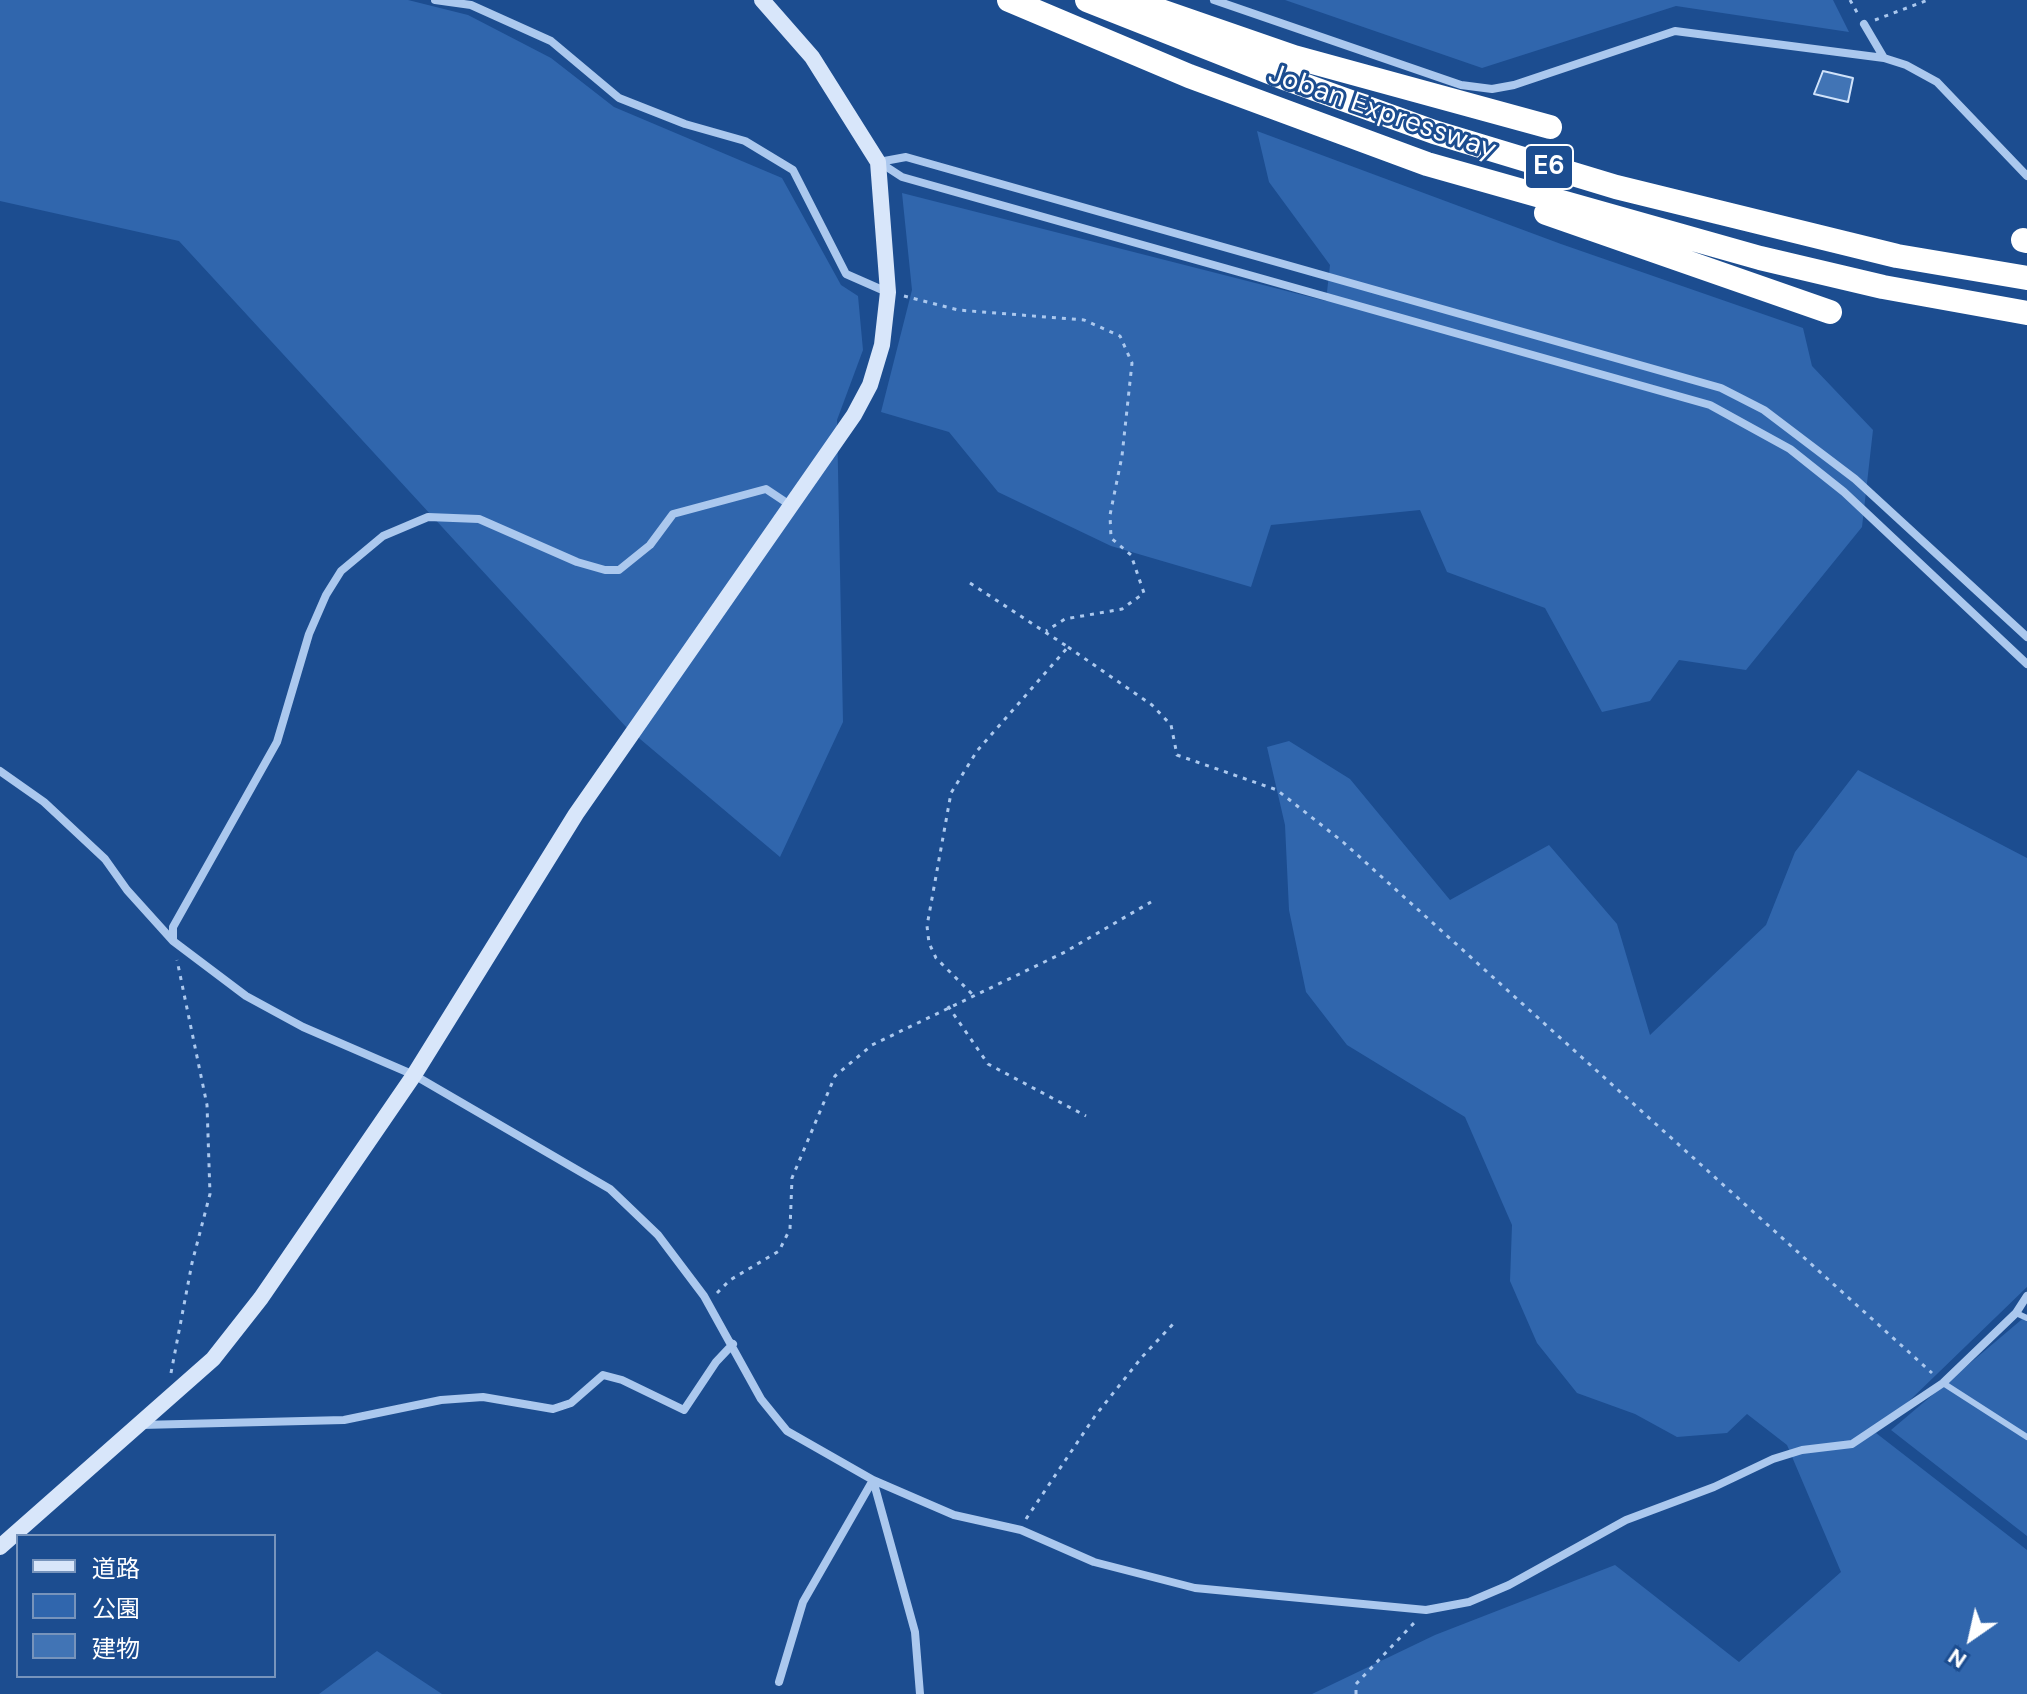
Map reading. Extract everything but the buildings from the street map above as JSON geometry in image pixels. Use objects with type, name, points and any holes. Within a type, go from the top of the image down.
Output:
[{"type":"highway","name":"Joban Expressway","points":[[1009,0],[1189,76],[1427,164],[1760,258],[1883,287],[2027,313]]},
{"type":"highway","name":"Joban Expressway","points":[[1087,0],[1404,121],[1616,187],[1897,256],[2027,278]]},
{"type":"highway","points":[[1129,0],[1294,57],[1550,127]]},
{"type":"highway","points":[[1427,164],[1575,226],[1830,312]]},
{"type":"street","points":[[435,0],[471,5],[551,41],[619,98],[685,124],[745,141],[793,170],[846,274],[888,292]]},
{"type":"street","points":[[762,0],[812,57],[878,162],[902,177],[1710,405],[1790,449],[1844,492],[2027,664]]},
{"type":"street","points":[[1214,0],[1461,85],[1492,89],[1514,85],[1675,31],[1884,58],[1906,65],[1937,82],[2027,176]]},
{"type":"street","points":[[1864,24],[1884,58]]},
{"type":"street","points":[[878,162],[906,157],[1721,388],[1764,410],[1855,479],[2027,637]]},
{"type":"street","points":[[0,1547],[213,1359],[261,1298],[414,1075],[576,814],[854,415],[870,385],[882,345],[888,292],[878,162]]},
{"type":"street","points":[[173,941],[173,927],[277,742],[289,711],[309,634],[326,595],[341,571],[365,548],[408,523],[449,516],[479,519],[577,562],[605,570],[619,570],[650,545],[673,514],[766,489],[790,505]]},
{"type":"street","points":[[0,771],[44,802],[105,859],[127,890],[173,941],[246,996],[303,1027],[414,1075],[610,1189],[658,1235],[708,1302],[761,1399],[787,1431],[873,1480],[954,1515],[1021,1530],[1094,1562],[1195,1588],[1426,1610],[1469,1602],[1509,1585],[1626,1520],[1714,1487],[1773,1459],[1802,1450],[1852,1444],[1943,1383],[2016,1313],[2027,1296]]},
{"type":"street","points":[[138,1425],[344,1420],[441,1400],[483,1397],[553,1409],[571,1403],[603,1375],[622,1380],[684,1410],[716,1362],[733,1344]]},
{"type":"street","points":[[779,1682],[803,1602],[873,1480]]},
{"type":"street","points":[[873,1480],[915,1632],[920,1694]]},
{"type":"lane","points":[[2016,1313],[2027,1318]]},
{"type":"lane","points":[[1943,1383],[2027,1437]]},
{"type":"path","points":[[1864,24],[1928,0]]},
{"type":"path","points":[[888,292],[958,310],[1084,320],[1120,336],[1132,363],[1122,456],[1110,515],[1111,538],[1131,555],[1144,593],[1122,609],[1065,619],[1046,631]]},
{"type":"path","points":[[970,583],[1046,631],[1152,705],[1171,725],[1177,755],[1277,790],[1343,842],[1943,1383]]},
{"type":"path","points":[[973,995],[936,958],[929,943],[927,926],[951,793],[977,751],[1068,647]]},
{"type":"path","points":[[708,1302],[730,1280],[779,1251],[790,1229],[792,1178],[835,1076],[872,1045],[1065,952],[1151,902]]},
{"type":"path","points":[[166,1403],[192,1263],[210,1194],[207,1105],[173,941]]},
{"type":"path","points":[[948,1006],[988,1064],[1086,1116]]},
{"type":"path","points":[[1021,1530],[1095,1416],[1175,1322]]},
{"type":"path","points":[[1356,1694],[1356,1684],[1426,1610]]},
{"type":"green space","points":[[0,0],[408,0],[468,15],[551,58],[614,107],[782,178],[841,285],[858,296],[863,350],[837,420],[843,722],[780,857],[627,728],[179,241],[0,201]]},
{"type":"green space","points":[[1285,0],[1833,0],[1849,32],[1676,6],[1482,68]]},
{"type":"green space","points":[[1257,131],[1561,244],[1803,328],[1812,366],[1873,430],[1862,527],[1746,670],[1679,660],[1650,701],[1602,712],[1545,608],[1447,572],[1420,510],[1271,525],[1251,587],[1111,546],[998,492],[949,432],[881,412],[912,290],[902,193],[1326,301],[1330,265],[1269,182]]},
{"type":"green space","points":[[1289,741],[1350,779],[1450,900],[1549,845],[1617,924],[1650,1035],[1766,925],[1795,852],[1858,770],[2027,858],[2027,1287],[1876,1433],[2027,1550],[2027,1694],[1312,1694],[1435,1635],[1615,1565],[1739,1662],[1841,1572],[1787,1445],[1747,1414],[1727,1433],[1677,1437],[1635,1414],[1577,1393],[1537,1343],[1510,1281],[1512,1225],[1465,1117],[1347,1045],[1306,992],[1289,910],[1285,825],[1267,747]]},
{"type":"green space","points":[[2027,1315],[2027,1536],[1891,1430]]},
{"type":"green space","points":[[377,1651],[442,1694],[319,1694]]}]
